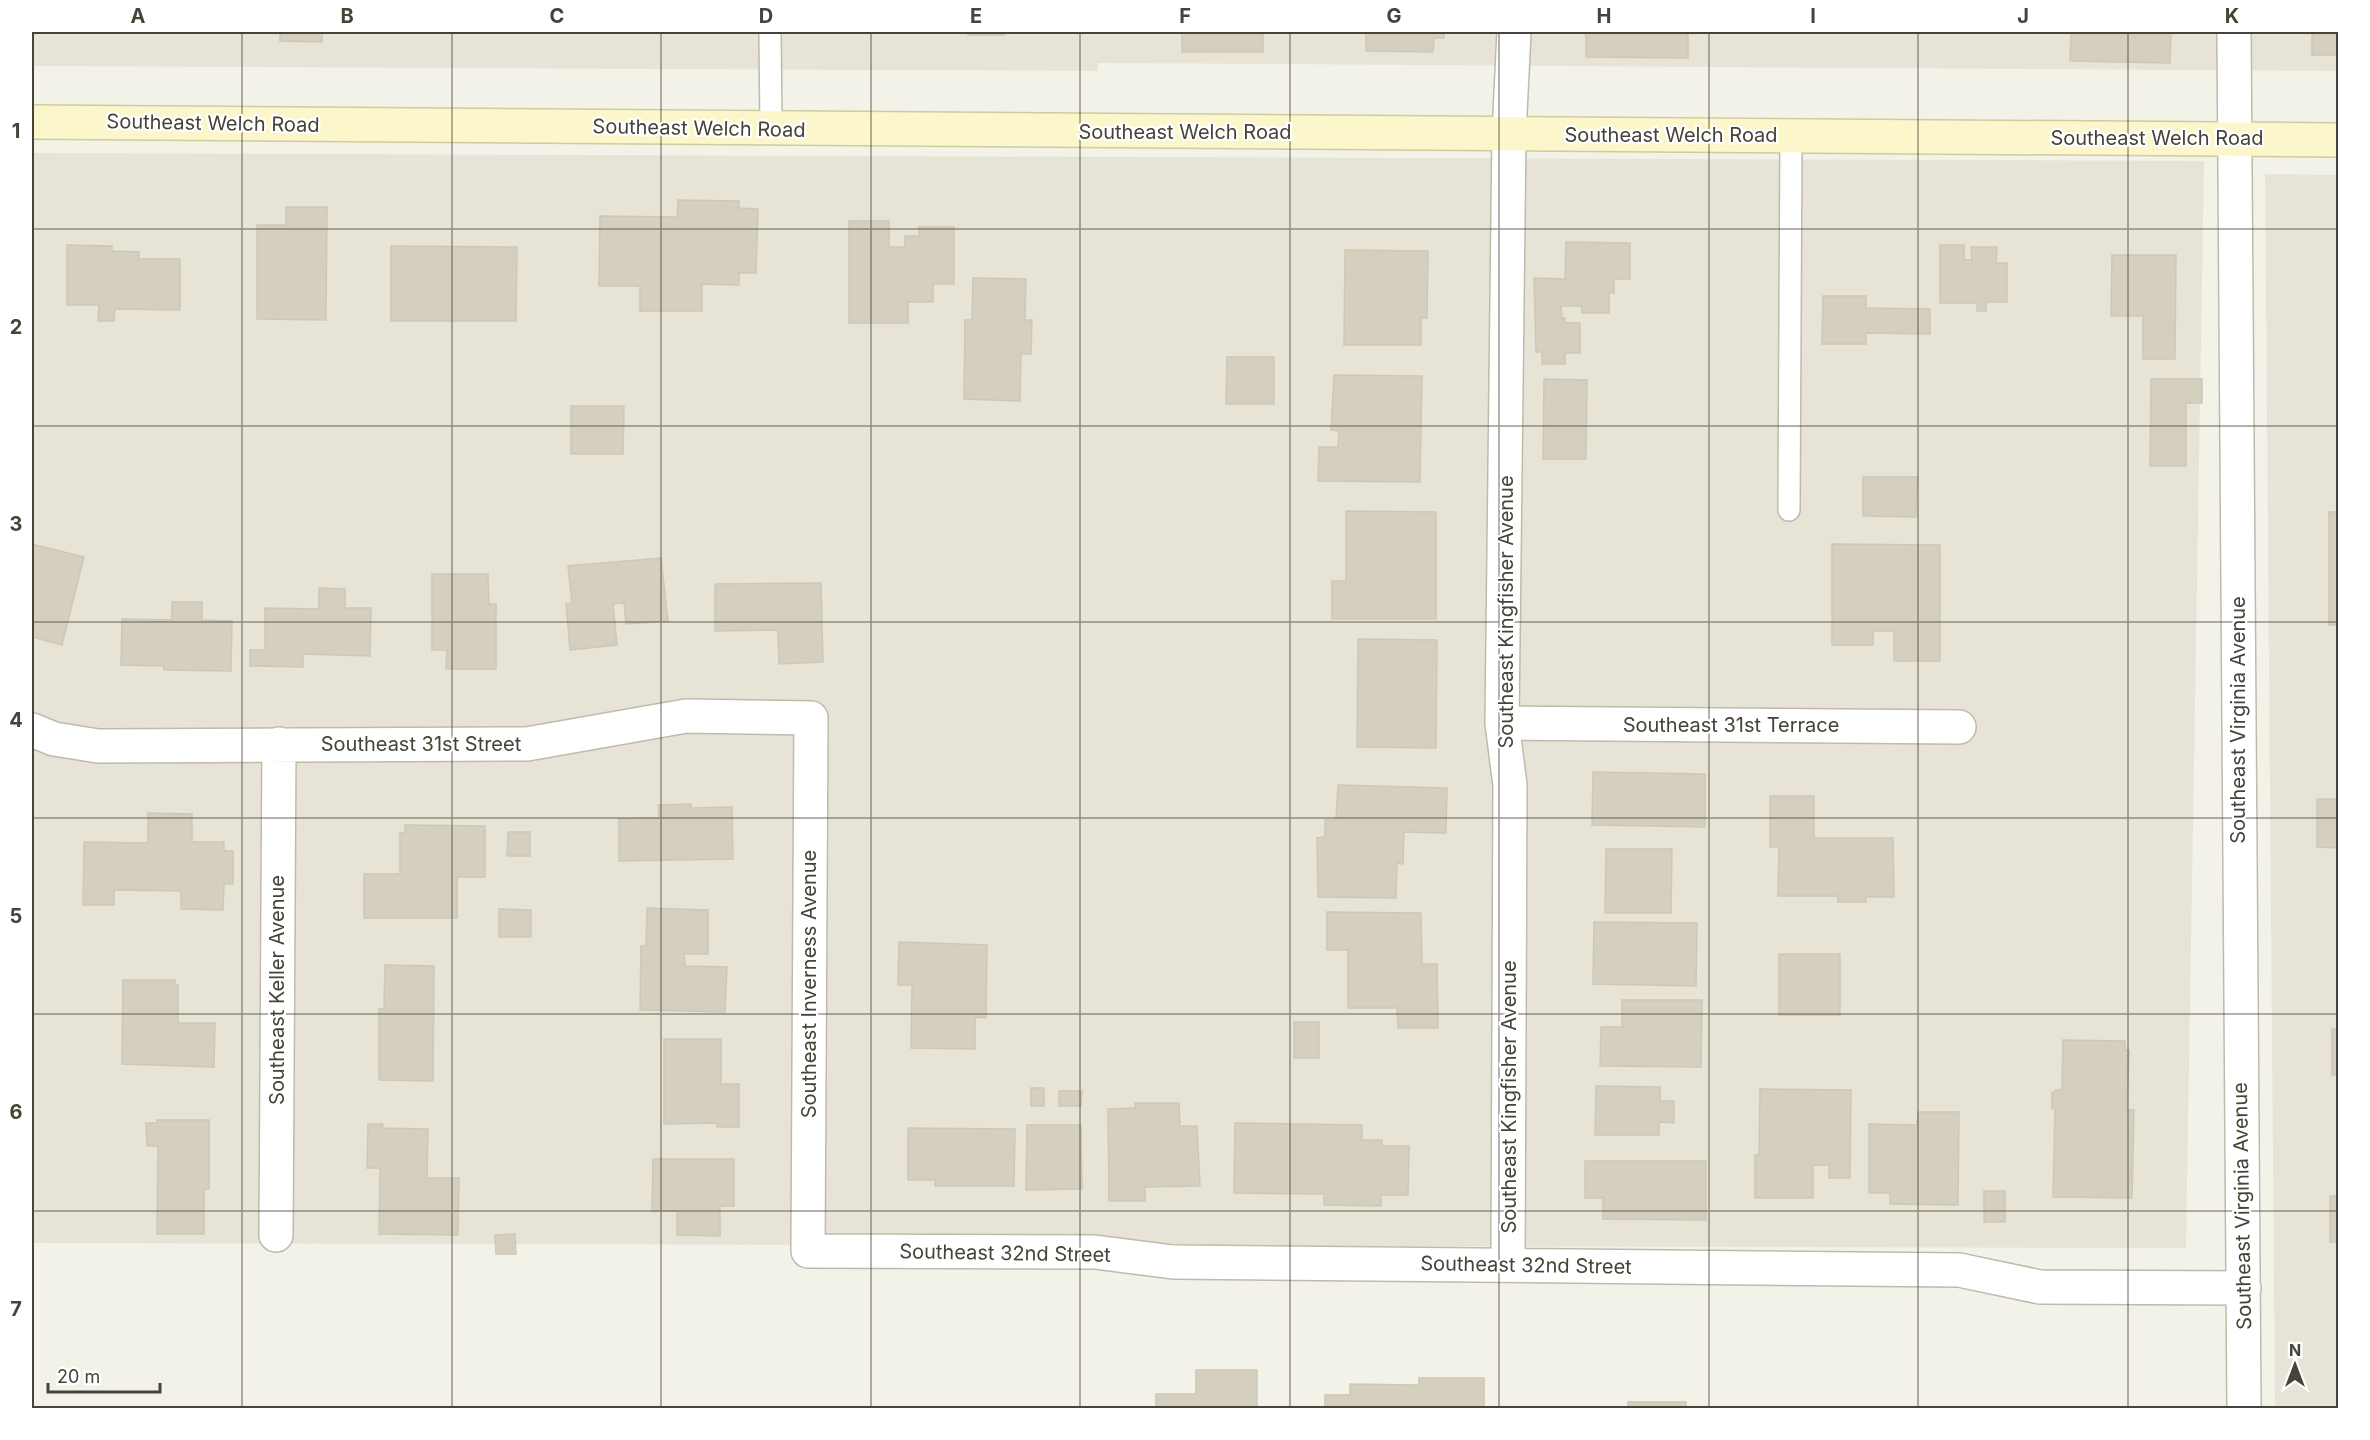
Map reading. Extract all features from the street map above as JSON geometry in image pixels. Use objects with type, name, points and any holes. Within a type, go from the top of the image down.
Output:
[{"type":"street","name":"Southeast Kingfisher Avenue","points":[[1508,1264],[1510,785],[1502,723],[1509,133],[1514,32]]},
{"type":"street","name":"Southeast Virginia Avenue","points":[[2234,32],[2244,1408]]},
{"type":"street","name":"Southeast Welch Road","points":[[32,122],[2338,140]]},
{"type":"street","name":"Southeast 31st Street","points":[[32,730],[54,739],[98,746],[526,744],[686,716],[811,718]]},
{"type":"street","name":"Southeast Inverness Avenue","points":[[808,1251],[811,718]]},
{"type":"street","name":"Southeast 31st Terrace","points":[[1502,723],[1959,727]]},
{"type":"street","name":"Southeast Keller Avenue","points":[[276,1235],[279,744]]},
{"type":"street","name":"Southeast 32nd Street","points":[[808,1251],[1095,1252],[1173,1263],[1508,1264],[1959,1270],[2040,1287],[2244,1288]]},
{"type":"lane","points":[[770,32],[771,128]]},
{"type":"lane","points":[[1789,510],[1791,135]]},
{"type":"shaded area","points":[[32,32],[2338,32],[2338,71],[1098,63],[1098,71],[32,66]]},
{"type":"shaded area","points":[[32,153],[2204,161],[2186,1248],[32,1243]]},
{"type":"shaded area","points":[[2265,174],[2338,175],[2338,1408],[2275,1408]]},
{"type":"building","points":[[280,32],[322,32],[322,42],[280,41]]},
{"type":"building","points":[[968,32],[1005,32],[1004,35],[968,35]]},
{"type":"building","points":[[1182,32],[1263,32],[1263,52],[1182,52]]},
{"type":"building","points":[[1366,32],[1444,32],[1444,38],[1434,38],[1433,52],[1366,51]]},
{"type":"building","points":[[1586,32],[1688,32],[1688,58],[1586,57]]},
{"type":"building","points":[[2071,32],[2171,32],[2170,63],[2070,61]]},
{"type":"building","points":[[2312,32],[2338,32],[2338,55],[2312,55]]},
{"type":"building","points":[[678,200],[739,201],[739,208],[758,209],[756,273],[739,273],[739,285],[702,284],[702,311],[640,311],[640,286],[599,286],[600,216],[677,217]]},
{"type":"building","points":[[286,207],[327,207],[326,320],[257,319],[257,225],[286,225]]},
{"type":"building","points":[[849,221],[889,221],[889,247],[905,247],[905,236],[919,236],[919,227],[954,227],[954,284],[933,284],[933,302],[908,302],[908,323],[849,323]]},
{"type":"building","points":[[1566,242],[1630,243],[1630,279],[1614,279],[1614,293],[1609,293],[1609,313],[1582,313],[1581,306],[1561,306],[1565,323],[1580,323],[1580,353],[1565,353],[1565,364],[1542,364],[1542,352],[1536,352],[1534,278],[1565,279]]},
{"type":"building","points":[[67,245],[112,246],[112,251],[139,252],[139,259],[180,259],[180,310],[115,309],[114,321],[98,321],[99,305],[67,305]]},
{"type":"building","points":[[1940,245],[1964,245],[1964,260],[1972,260],[1971,247],[1997,247],[1996,263],[2007,263],[2007,302],[1986,302],[1986,311],[1977,311],[1977,303],[1940,303]]},
{"type":"building","points":[[391,246],[517,247],[516,321],[391,321]]},
{"type":"building","points":[[1345,250],[1428,251],[1427,318],[1421,318],[1421,345],[1344,345]]},
{"type":"building","points":[[2112,255],[2176,255],[2175,359],[2143,359],[2143,316],[2111,316]]},
{"type":"building","points":[[973,278],[1026,279],[1025,320],[1032,320],[1031,354],[1021,354],[1020,401],[964,399],[965,320],[972,320]]},
{"type":"building","points":[[1823,296],[1866,296],[1866,308],[1930,309],[1930,334],[1866,333],[1866,344],[1822,344]]},
{"type":"building","points":[[1227,357],[1274,357],[1274,404],[1226,404]]},
{"type":"building","points":[[1334,375],[1422,376],[1420,482],[1318,481],[1319,447],[1338,447],[1339,431],[1331,430]]},
{"type":"building","points":[[1544,379],[1587,380],[1586,459],[1543,459]]},
{"type":"building","points":[[2151,379],[2202,379],[2202,403],[2186,403],[2186,466],[2150,466]]},
{"type":"building","points":[[571,406],[624,406],[623,454],[571,454]]},
{"type":"building","points":[[1863,477],[1917,477],[1916,517],[1863,516]]},
{"type":"building","points":[[1346,511],[1436,512],[1436,619],[1332,619],[1332,581],[1346,581]]},
{"type":"building","points":[[2329,512],[2338,512],[2338,625],[2329,625]]},
{"type":"building","points":[[32,544],[84,557],[62,645],[32,637]]},
{"type":"building","points":[[1832,544],[1940,545],[1940,661],[1894,661],[1894,631],[1873,631],[1873,645],[1832,645]]},
{"type":"building","points":[[661,558],[668,621],[626,624],[624,603],[613,604],[617,645],[570,650],[566,604],[572,603],[568,566]]},
{"type":"building","points":[[432,574],[488,574],[489,604],[496,604],[496,669],[446,669],[447,650],[432,650]]},
{"type":"building","points":[[821,583],[823,662],[779,664],[778,630],[715,631],[715,584]]},
{"type":"building","points":[[319,588],[345,589],[345,608],[371,608],[370,656],[303,654],[303,667],[250,666],[250,650],[265,650],[265,608],[319,609]]},
{"type":"building","points":[[172,602],[202,602],[202,620],[232,621],[231,671],[164,670],[164,666],[121,665],[122,619],[172,620]]},
{"type":"building","points":[[1358,639],[1437,640],[1436,748],[1357,747]]},
{"type":"building","points":[[1593,772],[1705,774],[1705,827],[1592,825]]},
{"type":"building","points":[[1338,785],[1447,788],[1446,833],[1404,832],[1403,864],[1397,863],[1396,898],[1318,897],[1317,838],[1325,837],[1325,820],[1336,820]]},
{"type":"building","points":[[1770,796],[1814,796],[1814,838],[1893,838],[1894,897],[1866,897],[1866,902],[1838,902],[1838,896],[1778,896],[1779,847],[1770,847]]},
{"type":"building","points":[[2317,799],[2338,799],[2338,848],[2317,847]]},
{"type":"building","points":[[691,804],[691,808],[732,807],[733,859],[619,861],[619,819],[659,818],[658,805]]},
{"type":"building","points":[[148,813],[192,814],[192,842],[224,842],[224,851],[233,851],[233,884],[224,884],[223,910],[181,909],[181,891],[114,890],[114,905],[83,905],[84,842],[148,843]]},
{"type":"building","points":[[405,825],[485,826],[485,877],[457,877],[457,918],[364,918],[364,874],[400,874],[400,833],[405,833]]},
{"type":"building","points":[[508,832],[530,832],[530,856],[507,856]]},
{"type":"building","points":[[1606,849],[1672,849],[1671,913],[1605,913]]},
{"type":"building","points":[[647,908],[708,910],[708,954],[684,954],[685,966],[727,967],[725,1012],[640,1010],[641,946],[646,946]]},
{"type":"building","points":[[499,909],[531,910],[531,937],[499,937]]},
{"type":"building","points":[[1327,912],[1421,913],[1422,964],[1437,964],[1438,1028],[1398,1028],[1397,1008],[1348,1008],[1348,950],[1327,950]]},
{"type":"building","points":[[1594,922],[1697,923],[1696,986],[1593,984]]},
{"type":"building","points":[[899,942],[987,945],[986,1018],[975,1017],[975,1049],[911,1048],[912,985],[898,985]]},
{"type":"building","points":[[1779,954],[1840,954],[1840,1015],[1779,1015]]},
{"type":"building","points":[[385,965],[434,966],[433,1081],[379,1080],[379,1009],[384,1009]]},
{"type":"building","points":[[123,980],[175,980],[175,985],[178,985],[178,1023],[215,1023],[214,1067],[122,1064]]},
{"type":"building","points":[[1622,1000],[1702,1000],[1701,1067],[1600,1066],[1601,1027],[1622,1027]]},
{"type":"building","points":[[1294,1022],[1319,1022],[1319,1058],[1294,1058]]},
{"type":"building","points":[[2332,1029],[2338,1029],[2338,1075],[2332,1075]]},
{"type":"building","points":[[664,1039],[721,1039],[721,1084],[739,1084],[739,1127],[717,1127],[717,1123],[664,1124]]},
{"type":"building","points":[[2063,1040],[2125,1041],[2125,1050],[2129,1050],[2127,1110],[2134,1110],[2132,1198],[2053,1197],[2055,1110],[2052,1108],[2052,1093],[2062,1090]]},
{"type":"building","points":[[1596,1086],[1660,1087],[1660,1101],[1674,1101],[1674,1123],[1659,1122],[1659,1135],[1595,1135]]},
{"type":"building","points":[[1031,1088],[1044,1088],[1044,1106],[1031,1106]]},
{"type":"building","points":[[1760,1089],[1851,1090],[1850,1178],[1829,1178],[1829,1165],[1813,1165],[1813,1198],[1755,1198],[1755,1155],[1759,1155]]},
{"type":"building","points":[[1059,1091],[1082,1091],[1081,1106],[1059,1106]]},
{"type":"building","points":[[1135,1103],[1179,1103],[1180,1126],[1197,1126],[1200,1186],[1145,1187],[1145,1201],[1109,1201],[1108,1109],[1135,1108]]},
{"type":"building","points":[[1918,1112],[1959,1112],[1958,1205],[1890,1204],[1890,1193],[1869,1193],[1869,1124],[1917,1125]]},
{"type":"building","points":[[157,1120],[209,1120],[209,1189],[204,1189],[204,1234],[157,1234],[158,1146],[147,1146],[146,1123],[157,1123]]},
{"type":"building","points":[[1235,1123],[1362,1125],[1362,1140],[1382,1140],[1382,1146],[1409,1146],[1408,1195],[1381,1195],[1381,1206],[1324,1205],[1324,1194],[1234,1193]]},
{"type":"building","points":[[368,1124],[383,1124],[382,1128],[428,1129],[427,1178],[459,1178],[458,1235],[379,1234],[380,1168],[367,1168]]},
{"type":"building","points":[[1027,1125],[1081,1125],[1082,1189],[1026,1190]]},
{"type":"building","points":[[908,1128],[1015,1129],[1014,1186],[935,1186],[935,1180],[908,1180]]},
{"type":"building","points":[[653,1159],[734,1159],[734,1206],[720,1206],[720,1236],[677,1235],[677,1211],[652,1211]]},
{"type":"building","points":[[1585,1161],[1706,1161],[1706,1220],[1603,1219],[1603,1198],[1585,1198]]},
{"type":"building","points":[[1984,1191],[2005,1191],[2005,1222],[1984,1222]]},
{"type":"building","points":[[2330,1196],[2338,1196],[2338,1242],[2330,1242]]},
{"type":"building","points":[[515,1234],[516,1254],[496,1254],[495,1235]]},
{"type":"building","points":[[1196,1370],[1257,1370],[1257,1408],[1156,1408],[1156,1394],[1196,1394]]},
{"type":"building","points":[[1419,1378],[1484,1378],[1484,1408],[1325,1408],[1325,1395],[1350,1395],[1350,1384],[1419,1385]]},
{"type":"building","points":[[1628,1402],[1686,1402],[1686,1408],[1628,1408]]}]
